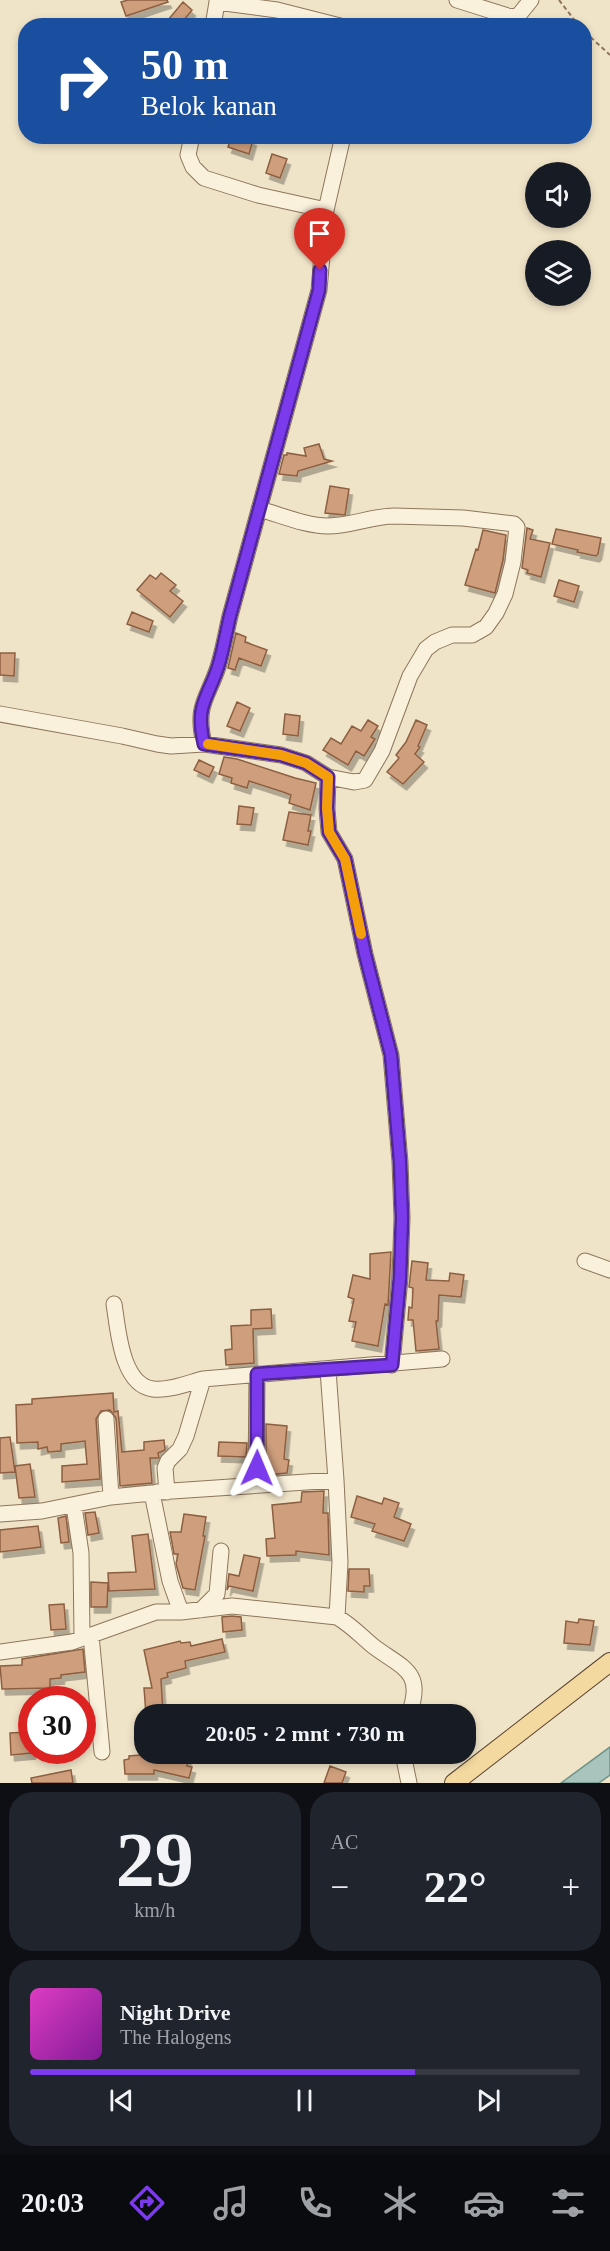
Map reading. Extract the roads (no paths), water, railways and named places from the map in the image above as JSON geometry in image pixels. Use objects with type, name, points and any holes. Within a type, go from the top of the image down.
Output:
[{"type":"main road","points":[[454,1783],[610,1662]]},
{"type":"street","points":[[457,0],[483,7],[493,18]]},
{"type":"street","points":[[506,18],[518,16],[531,0]]},
{"type":"street","points":[[214,18],[217,1],[277,10],[308,18]]},
{"type":"street","points":[[190,144],[188,155],[193,167],[204,178],[258,195],[326,210]]},
{"type":"street","points":[[204,744],[201,723],[203,702],[218,668],[319,290],[326,210],[341,144]]},
{"type":"street","points":[[0,714],[157,744],[171,746],[204,744],[281,755],[306,763],[328,777],[354,782],[365,780],[382,751],[410,676],[426,649],[435,642],[452,635],[472,635],[486,627],[496,613],[505,594],[518,530],[514,524],[463,518],[394,516],[328,526],[259,509]]},
{"type":"street","points":[[328,777],[329,832],[345,859],[365,954],[391,1055],[402,1218],[400,1278],[392,1365]]},
{"type":"street","points":[[585,1261],[610,1270]]},
{"type":"street","points":[[114,1304],[125,1363],[141,1384],[154,1389],[257,1374],[392,1365],[442,1359]]},
{"type":"street","points":[[328,1370],[340,1562],[337,1617]]},
{"type":"street","points":[[256,1485],[257,1374]]},
{"type":"street","points":[[181,1612],[170,1581],[160,1492],[168,1461],[180,1449],[189,1430],[204,1380]]},
{"type":"street","points":[[106,1419],[111,1497]]},
{"type":"street","points":[[0,1514],[74,1506],[111,1497],[160,1492],[336,1480]]},
{"type":"street","points":[[74,1506],[81,1553],[86,1637],[102,1752]]},
{"type":"street","points":[[201,1610],[217,1594],[221,1551]]},
{"type":"street","points":[[0,1652],[72,1642],[156,1612],[181,1612],[232,1606],[337,1617],[351,1625],[372,1644],[407,1669],[414,1688],[411,1704]]},
{"type":"street","points":[[405,1764],[409,1783]]},
{"type":"water","points":[[610,1747],[610,1775],[599,1783],[561,1783]]}]
